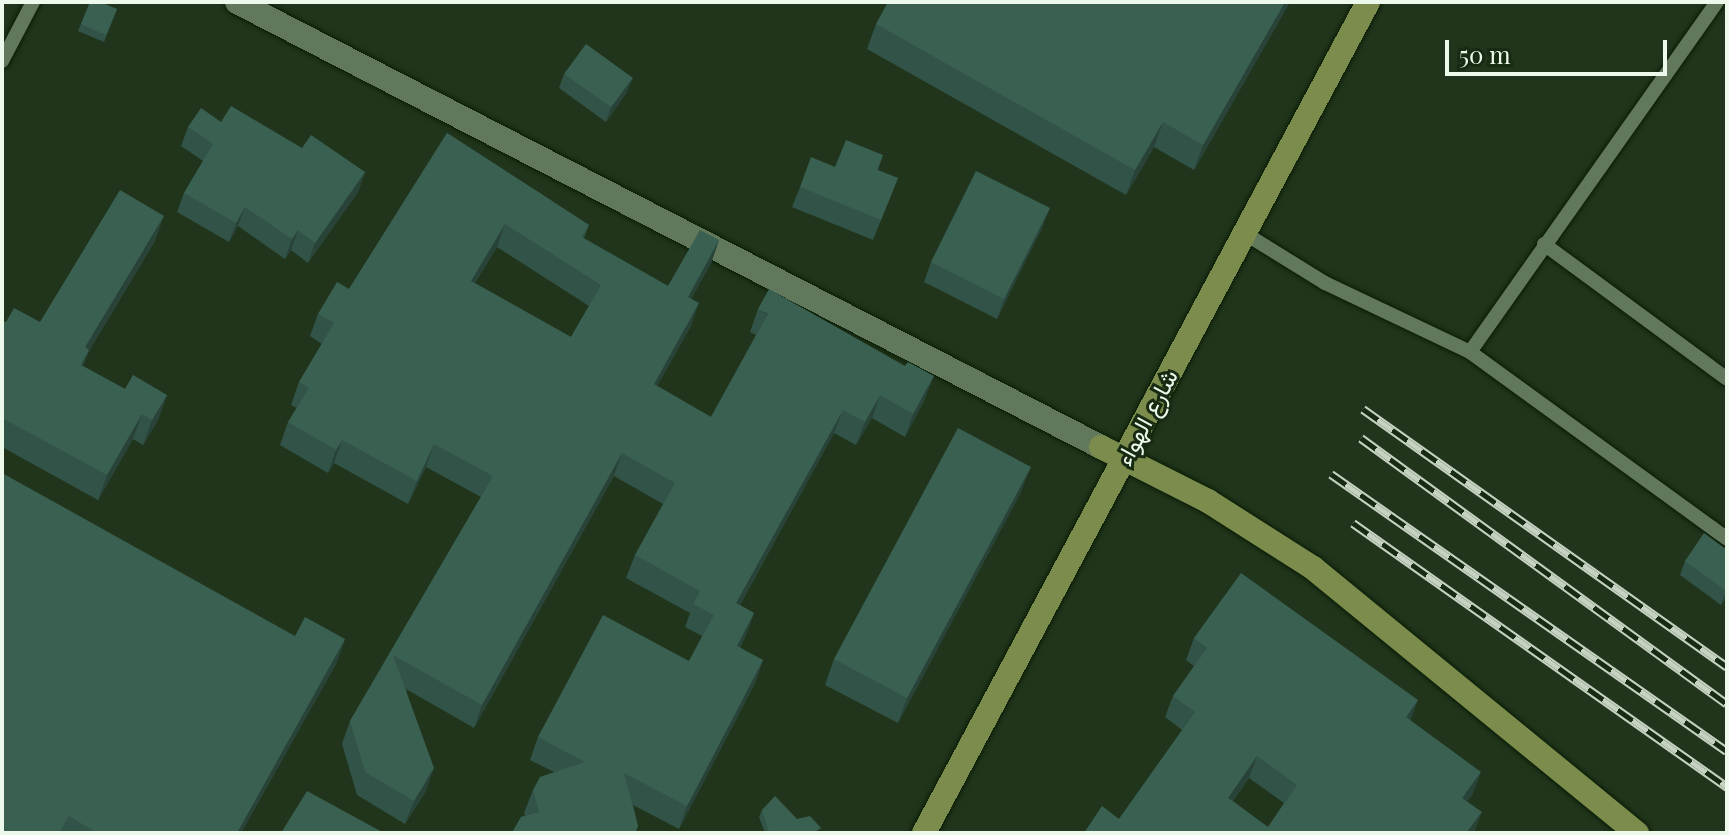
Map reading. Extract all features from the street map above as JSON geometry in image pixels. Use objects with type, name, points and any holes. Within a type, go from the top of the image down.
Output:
[{"type":"street","points":[[237,2],[1208,501],[1313,568],[1637,833]]},
{"type":"street","name":"شارع الهواء","points":[[924,833],[1368,2]]},
{"type":"lane","points":[[2,61],[33,2]]},
{"type":"lane","points":[[1470,352],[1717,2]]},
{"type":"lane","points":[[1244,233],[1325,283],[1470,352],[1727,539]]},
{"type":"lane","points":[[1544,244],[1727,379]]},
{"type":"building","points":[[90,2],[100,2],[117,9],[106,35],[81,24]]},
{"type":"building","points":[[888,2],[1285,2],[1203,145],[1163,122],[1135,170],[876,24]]},
{"type":"building","points":[[586,44],[633,78],[611,107],[564,74]]},
{"type":"building","points":[[231,106],[302,148],[311,135],[365,172],[315,243],[298,230],[292,239],[245,207],[236,223],[184,193],[213,144],[188,127],[201,108],[221,122]]},
{"type":"building","points":[[447,133],[589,225],[581,237],[668,286],[700,230],[719,240],[688,297],[699,303],[654,384],[711,417],[768,314],[758,309],[769,289],[905,366],[908,362],[934,376],[913,414],[880,395],[865,422],[843,410],[736,603],[754,613],[737,646],[763,660],[687,806],[624,773],[638,826],[634,833],[513,831],[521,817],[539,812],[533,790],[540,777],[585,762],[538,737],[603,615],[689,661],[714,615],[693,604],[700,591],[635,555],[675,483],[622,453],[482,705],[393,655],[434,768],[414,801],[365,772],[350,721],[493,476],[434,444],[417,481],[342,440],[336,450],[288,422],[309,388],[299,382],[334,323],[318,314],[337,282],[349,289]],"holes":[[[505,224],[601,285],[571,337],[471,281]]]},
{"type":"building","points":[[846,140],[883,155],[877,170],[898,178],[881,220],[800,187],[811,157],[835,167]]},
{"type":"building","points":[[976,171],[1050,208],[1004,299],[931,262]]},
{"type":"building","points":[[120,190],[164,216],[85,347],[89,350],[81,365],[125,389],[133,375],[167,395],[152,420],[142,414],[107,475],[2,418],[2,321],[6,322],[14,308],[40,322]]},
{"type":"building","points":[[958,428],[1031,467],[907,698],[834,659]]},
{"type":"building","points":[[2,473],[295,636],[305,617],[345,639],[237,833],[97,833],[69,816],[59,833],[2,833]]},
{"type":"building","points":[[1704,533],[1727,550],[1726,591],[1685,561]]},
{"type":"building","points":[[1241,573],[1418,700],[1406,717],[1481,772],[1462,798],[1482,812],[1466,833],[1084,833],[1102,806],[1119,819],[1195,712],[1173,696],[1207,648],[1194,638]],"holes":[[[1257,756],[1297,785],[1268,827],[1228,798]]]},
{"type":"building","points":[[307,791],[384,833],[281,833]]},
{"type":"building","points":[[775,796],[797,819],[810,816],[821,828],[813,833],[765,833],[769,832],[762,810]]},
{"type":"railway","points":[[1363,409],[1727,667]]},
{"type":"railway","points":[[1361,438],[1727,704]]},
{"type":"railway","points":[[1331,474],[1727,751]]},
{"type":"railway","points":[[1353,523],[1727,787]]}]
